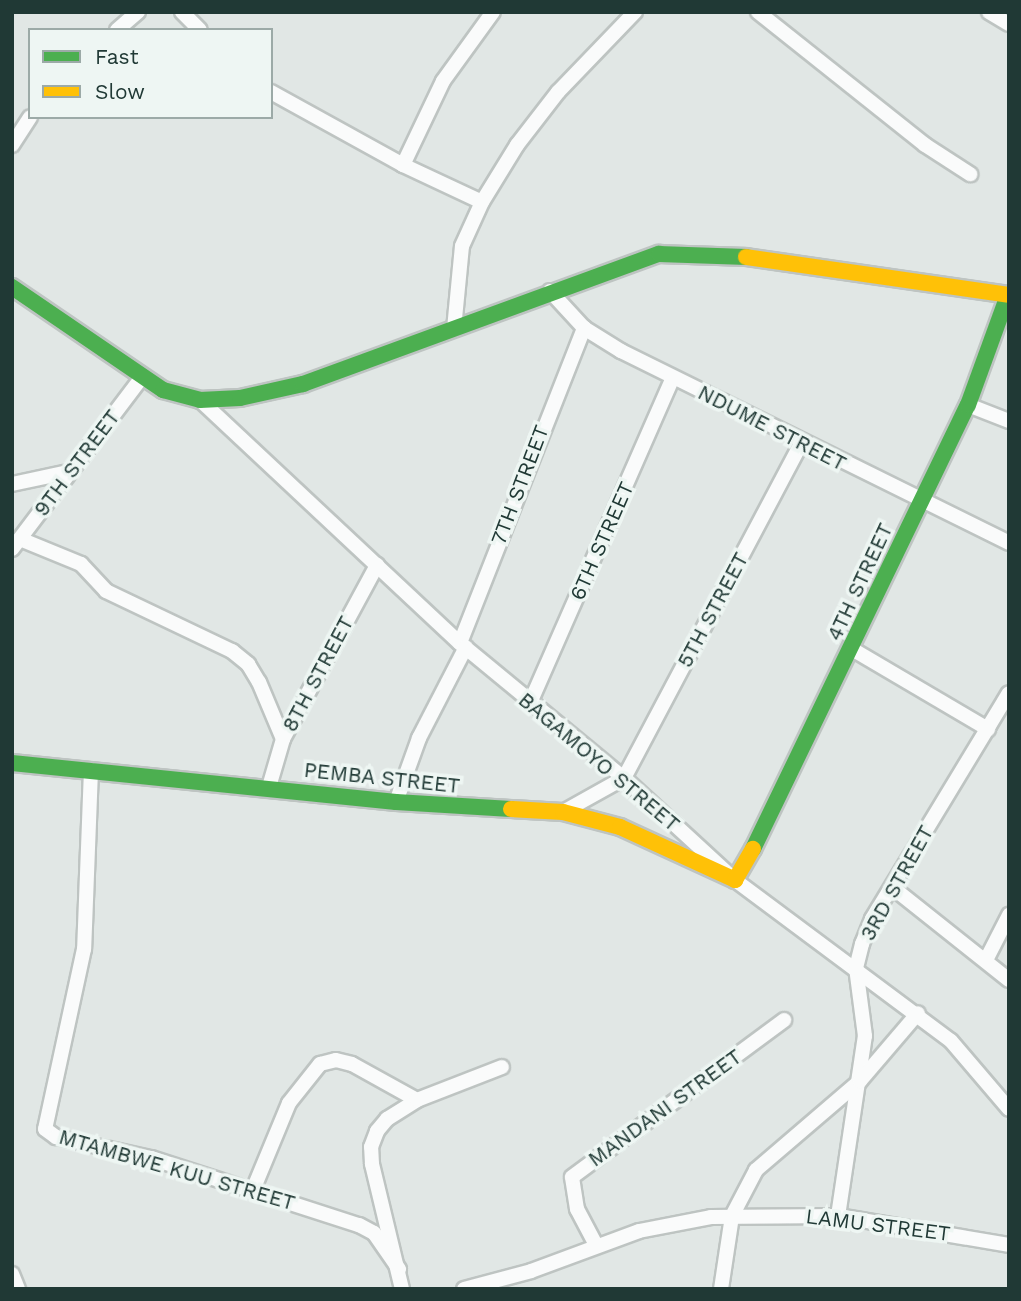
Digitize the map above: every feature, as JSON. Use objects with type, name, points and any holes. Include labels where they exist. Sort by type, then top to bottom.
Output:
[{"type":"main road","points":[[12,287],[163,390],[200,400],[240,398],[303,384],[635,260],[684,252],[1008,295]]},
{"type":"main road","name":"4TH STREET","points":[[734,880],[768,824],[968,405],[1008,295]]},
{"type":"main road","name":"PEMBA STREET","points":[[12,763],[270,787],[397,802],[563,812],[620,827],[734,880]]},
{"type":"street","points":[[119,28],[138,12]]},
{"type":"street","points":[[182,12],[198,28]]},
{"type":"street","points":[[403,165],[443,81],[493,12]]},
{"type":"street","points":[[454,329],[454,287],[462,246],[482,202],[517,145],[558,92],[635,12]]},
{"type":"street","points":[[758,12],[926,145],[970,174]]},
{"type":"street","points":[[989,12],[1009,24]]},
{"type":"street","points":[[273,93],[403,165],[482,202]]},
{"type":"street","points":[[12,145],[29,119]]},
{"type":"street","name":"NDUME STREET","points":[[550,291],[584,328],[673,378],[921,503],[1009,543]]},
{"type":"street","name":"7TH STREET","points":[[397,802],[419,738],[463,645],[584,328]]},
{"type":"street","name":"9TH STREET","points":[[16,544],[142,377]]},
{"type":"street","name":"6TH STREET","points":[[530,703],[673,378]]},
{"type":"street","name":"BAGAMOYO STREET","points":[[200,400],[463,645],[624,778],[734,880],[918,1013],[951,1041],[1009,1109]]},
{"type":"street","points":[[968,405],[1009,421]]},
{"type":"street","name":"5TH STREET","points":[[624,778],[802,442]]},
{"type":"street","points":[[12,484],[68,472]]},
{"type":"street","points":[[16,544],[81,564],[106,591],[232,651],[253,673],[273,706],[283,738]]},
{"type":"street","name":"8TH STREET","points":[[270,787],[283,738],[377,565]]},
{"type":"street","points":[[852,649],[988,729]]},
{"type":"street","name":"3RD STREET","points":[[838,1216],[865,1036],[856,968],[872,919],[1009,693]]},
{"type":"street","name":"MTAMBWE KUU STREET","points":[[91,770],[84,949],[45,1129],[56,1137],[151,1158],[359,1225],[374,1233],[399,1269]]},
{"type":"street","points":[[563,812],[624,778]]},
{"type":"street","points":[[892,887],[1009,980]]},
{"type":"street","points":[[986,960],[1009,915]]},
{"type":"street","points":[[720,1289],[732,1216],[749,1180],[764,1161],[860,1081],[918,1013]]},
{"type":"street","name":"MANDANI STREET","points":[[596,1245],[577,1209],[572,1177],[784,1020]]},
{"type":"street","points":[[253,1190],[289,1103],[320,1064],[336,1060],[352,1064],[417,1100]]},
{"type":"street","name":"MTAMBWE KUU STREET","points":[[402,1289],[371,1147],[387,1119],[417,1100],[502,1067]]},
{"type":"street","name":"LAMU STREET","points":[[464,1289],[531,1270],[596,1245],[673,1222],[732,1216],[838,1216],[1009,1245]]},
{"type":"street","points":[[12,1274],[18,1289]]},
{"type":"traffic: fast","points":[[12,287],[163,390],[200,400],[240,398],[303,384],[659,254],[746,257]]},
{"type":"traffic: fast","points":[[753,849],[968,405],[1008,295]]},
{"type":"traffic: fast","points":[[12,763],[396,802],[511,809]]},
{"type":"traffic: slow","points":[[746,257],[1009,295]]},
{"type":"traffic: slow","points":[[511,809],[563,812],[620,827],[735,880],[753,849]]}]
